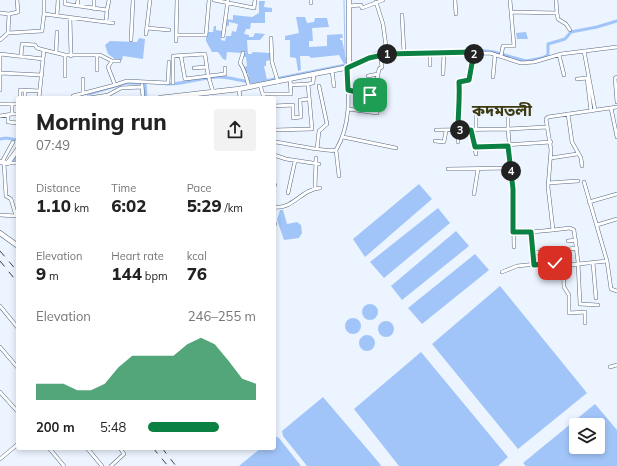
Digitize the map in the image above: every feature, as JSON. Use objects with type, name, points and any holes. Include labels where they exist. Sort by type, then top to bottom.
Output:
[{"type":"main road","points":[[197,96],[332,71],[348,66],[349,0]]},
{"type":"main road","points":[[4,162],[16,151]]},
{"type":"main road","points":[[0,233],[16,245]]},
{"type":"street","points":[[0,14],[18,12],[17,0]]},
{"type":"street","points":[[0,40],[8,33],[42,31],[44,0]]},
{"type":"street","points":[[56,16],[58,0]]},
{"type":"street","points":[[65,0],[65,4],[108,10]]},
{"type":"street","points":[[77,6],[78,0]]},
{"type":"street","points":[[94,0],[94,9]]},
{"type":"street","points":[[106,22],[109,0]]},
{"type":"street","points":[[131,40],[133,0]]},
{"type":"street","points":[[146,34],[150,0]]},
{"type":"street","points":[[176,41],[177,0]]},
{"type":"street","points":[[176,35],[206,35],[209,0]]},
{"type":"street","points":[[214,0],[254,8],[255,0]]},
{"type":"street","points":[[349,6],[361,4],[362,8],[382,0]]},
{"type":"street","points":[[455,0],[456,14]]},
{"type":"street","points":[[501,56],[503,46],[514,46],[510,0]]},
{"type":"street","points":[[556,0],[558,19],[566,24],[570,30]]},
{"type":"street","points":[[223,36],[228,2]]},
{"type":"street","points":[[376,2],[383,24],[385,49],[387,54]]},
{"type":"street","points":[[511,12],[557,13]]},
{"type":"street","points":[[8,33],[9,14]]},
{"type":"street","points":[[44,14],[113,23]]},
{"type":"street","points":[[402,15],[404,53]]},
{"type":"street","points":[[70,18],[71,56]]},
{"type":"street","points":[[147,28],[169,30]]},
{"type":"street","points":[[56,53],[57,32]]},
{"type":"street","points":[[272,38],[272,62],[277,81]]},
{"type":"street","points":[[22,57],[22,44],[36,45],[37,48],[65,55],[97,55],[119,61]]},
{"type":"street","points":[[339,176],[336,150],[343,137],[348,109],[348,66],[369,58],[387,54],[474,52],[501,56],[521,63],[534,62],[559,55],[617,47]]},
{"type":"street","points":[[39,96],[44,50]]},
{"type":"street","points":[[584,51],[593,110]]},
{"type":"street","points":[[458,142],[458,107],[460,103],[459,82],[469,80],[474,52]]},
{"type":"street","points":[[242,53],[240,62],[244,69],[249,86]]},
{"type":"street","points":[[443,74],[444,53]]},
{"type":"street","points":[[0,90],[0,54],[43,59]]},
{"type":"street","points":[[173,83],[173,56],[205,54],[208,76],[214,92]]},
{"type":"street","points":[[430,54],[430,65]]},
{"type":"street","points":[[65,55],[65,76]]},
{"type":"street","points":[[97,55],[97,70]]},
{"type":"street","points":[[375,90],[379,69],[382,67],[380,55]]},
{"type":"street","points":[[493,77],[496,55]]},
{"type":"street","points":[[559,55],[564,75]]},
{"type":"street","points":[[181,56],[185,79],[225,74],[225,68]]},
{"type":"street","points":[[112,60],[108,66],[115,85]]},
{"type":"street","points":[[73,96],[127,81],[168,83],[168,62]]},
{"type":"street","points":[[194,68],[206,67]]},
{"type":"street","points":[[332,71],[334,86]]},
{"type":"street","points":[[1,73],[42,75]]},
{"type":"street","points":[[291,85],[313,83],[314,74]]},
{"type":"street","points":[[368,76],[378,74]]},
{"type":"street","points":[[617,77],[615,78],[614,82],[617,102]]},
{"type":"street","points":[[577,79],[586,78],[593,110]]},
{"type":"street","points":[[83,79],[85,96]]},
{"type":"street","points":[[260,85],[263,96],[291,94],[290,79]]},
{"type":"street","points":[[142,82],[143,96]]},
{"type":"street","points":[[276,130],[312,129],[308,84]]},
{"type":"street","points":[[109,96],[121,88],[142,86]]},
{"type":"street","points":[[317,149],[319,131],[327,124],[319,86]]},
{"type":"street","points":[[239,89],[240,96]]},
{"type":"street","points":[[20,96],[20,90],[40,91]]},
{"type":"street","points":[[24,96],[25,90]]},
{"type":"street","points":[[348,90],[380,99],[385,98]]},
{"type":"street","points":[[276,106],[293,105],[293,118],[301,117],[300,100],[309,99]]},
{"type":"street","points":[[348,109],[376,114],[380,99]]},
{"type":"street","points":[[0,104],[16,104]]},
{"type":"street","points":[[12,104],[8,122],[16,123]]},
{"type":"street","points":[[508,106],[508,146],[511,168],[514,247]]},
{"type":"street","points":[[553,230],[548,195],[551,158],[547,118],[617,107]]},
{"type":"street","points":[[611,108],[617,137]]},
{"type":"street","points":[[476,110],[476,129]]},
{"type":"street","points":[[0,116],[10,114],[16,116]]},
{"type":"street","points":[[568,114],[572,142],[577,154],[581,158],[582,166]]},
{"type":"street","points":[[436,130],[508,129],[548,126]]},
{"type":"street","points":[[471,130],[476,154]]},
{"type":"street","points":[[435,141],[444,142],[446,131]]},
{"type":"street","points":[[343,137],[396,148]]},
{"type":"street","points":[[0,215],[16,216],[11,199],[6,196],[4,162],[13,142]]},
{"type":"street","points":[[276,142],[317,149],[336,150]]},
{"type":"street","points":[[475,147],[550,142]]},
{"type":"street","points":[[551,158],[577,154]]},
{"type":"street","points":[[276,156],[295,161],[317,164]]},
{"type":"street","points":[[315,189],[316,158]]},
{"type":"street","points":[[288,193],[295,161]]},
{"type":"street","points":[[4,162],[16,163]]},
{"type":"street","points":[[448,169],[511,168]]},
{"type":"street","points":[[474,194],[478,169]]},
{"type":"street","points":[[548,183],[578,181]]},
{"type":"street","points":[[584,182],[607,261],[611,289],[617,292]]},
{"type":"street","points":[[276,207],[284,208],[315,189],[320,188]]},
{"type":"street","points":[[589,202],[617,194]]},
{"type":"street","points":[[597,225],[617,219]]},
{"type":"street","points":[[513,232],[531,232],[572,228],[576,240],[580,304],[585,312],[585,324]]},
{"type":"street","points":[[531,232],[534,265]]},
{"type":"street","points":[[568,240],[576,240]]},
{"type":"street","points":[[533,253],[577,248]]},
{"type":"street","points":[[502,272],[517,266],[546,263],[563,265],[607,261]]},
{"type":"street","points":[[593,263],[596,298]]},
{"type":"street","points":[[563,265],[564,287],[569,295],[569,313],[585,312]]},
{"type":"street","points":[[580,304],[598,305]]},
{"type":"street","points":[[0,306],[16,326]]},
{"type":"street","points":[[0,348],[16,366]]},
{"type":"street","points":[[610,367],[617,365]]},
{"type":"street","points":[[0,392],[16,410]]},
{"type":"street","points":[[0,459],[16,446]]},
{"type":"street","points":[[51,450],[64,466]]},
{"type":"street","points":[[88,450],[102,466]]},
{"type":"street","points":[[111,466],[124,454],[121,450]]},
{"type":"water","points":[[259,1],[265,1],[264,7],[272,8],[272,12],[265,12],[265,23],[251,23],[250,29],[246,29],[244,34],[249,35],[249,37],[253,37],[255,33],[265,34],[260,40],[247,40],[248,54],[253,52],[270,53],[271,60],[266,61],[266,66],[264,66],[267,80],[253,83],[249,82],[248,73],[246,73],[244,67],[247,66],[246,57],[243,57],[242,53],[227,52],[226,60],[223,59],[218,52],[212,52],[206,41],[206,37],[208,36],[208,32],[213,32],[214,26],[216,26],[216,30],[222,31],[221,40],[225,41],[226,36],[231,36],[232,31],[236,32],[238,24],[229,22],[229,26],[225,25],[226,19],[233,20],[233,15],[252,17],[259,13]]},
{"type":"water","points":[[296,17],[305,17],[307,23],[314,22],[315,18],[327,18],[329,27],[312,28],[313,41],[309,41],[309,47],[327,46],[327,35],[342,34],[343,38],[340,38],[340,40],[342,40],[347,63],[344,64],[339,55],[311,58],[309,56],[300,56],[301,70],[298,71],[296,58],[290,57],[290,40],[285,40],[285,36],[299,33]]},
{"type":"water","points":[[526,32],[528,39],[517,39],[516,33]]},
{"type":"water","points":[[139,38],[145,39],[143,59],[123,56],[122,60],[116,60],[108,54],[105,45],[110,41],[137,42]]},
{"type":"water","points":[[419,184],[432,199],[365,257],[353,239]]},
{"type":"water","points":[[438,208],[450,223],[384,278],[370,262]]},
{"type":"water","points":[[280,210],[283,210],[287,224],[297,222],[301,225],[302,233],[299,238],[284,240],[277,220]]},
{"type":"water","points":[[456,231],[469,246],[402,300],[391,286]]},
{"type":"water","points":[[475,254],[489,270],[422,324],[408,308]]},
{"type":"water","points":[[500,286],[587,393],[518,449],[432,344]]},
{"type":"water","points":[[370,304],[377,309],[378,312],[373,319],[370,320],[363,315],[362,312],[367,305]]},
{"type":"water","points":[[353,318],[360,323],[361,326],[356,333],[353,334],[346,329],[345,326],[350,319]]},
{"type":"water","points":[[386,321],[393,326],[394,329],[389,336],[386,337],[379,332],[378,329],[383,322]]},
{"type":"water","points":[[367,335],[374,340],[375,343],[370,350],[367,351],[360,346],[359,343],[364,336]]},
{"type":"water","points":[[421,352],[508,457],[498,466],[399,466],[354,409]]},
{"type":"water","points":[[323,397],[381,466],[307,466],[283,436],[282,431]]},
{"type":"water","points":[[595,404],[617,430],[617,466],[526,466],[523,463],[569,425],[569,454],[605,454],[605,418],[578,418]]},
{"type":"water","points":[[276,436],[279,438],[301,466],[239,466],[259,450],[276,450]]},
{"type":"waterway","points":[[344,0],[345,54]]},
{"type":"waterway","points":[[166,84],[219,77],[250,82],[260,82],[346,65],[376,53],[479,50],[494,52],[526,61],[542,58],[548,55],[548,44],[565,39],[571,32],[617,21]]},
{"type":"waterway","points":[[88,94],[126,83],[140,83]]},
{"type":"waterway","points":[[145,83],[146,96]]},
{"type":"waterway","points":[[0,139],[6,138],[16,140]]},
{"type":"waterway","points":[[16,157],[14,160],[16,160]]},
{"type":"railway","points":[[0,251],[16,270]]},
{"type":"railway","points":[[0,261],[16,281]]},
{"type":"railway","points":[[155,450],[168,466]]},
{"type":"railway","points":[[164,450],[176,466]]},
{"type":"district","name":"কদমতলী","points":[[502,110]]},
{"type":"route","points":[[370,95],[348,90],[347,68],[369,58],[387,54],[474,52],[469,80],[460,80],[459,82],[460,103],[458,107],[458,130],[471,130],[475,147],[508,146],[513,189],[513,232],[531,232],[534,265],[555,263]]}]
